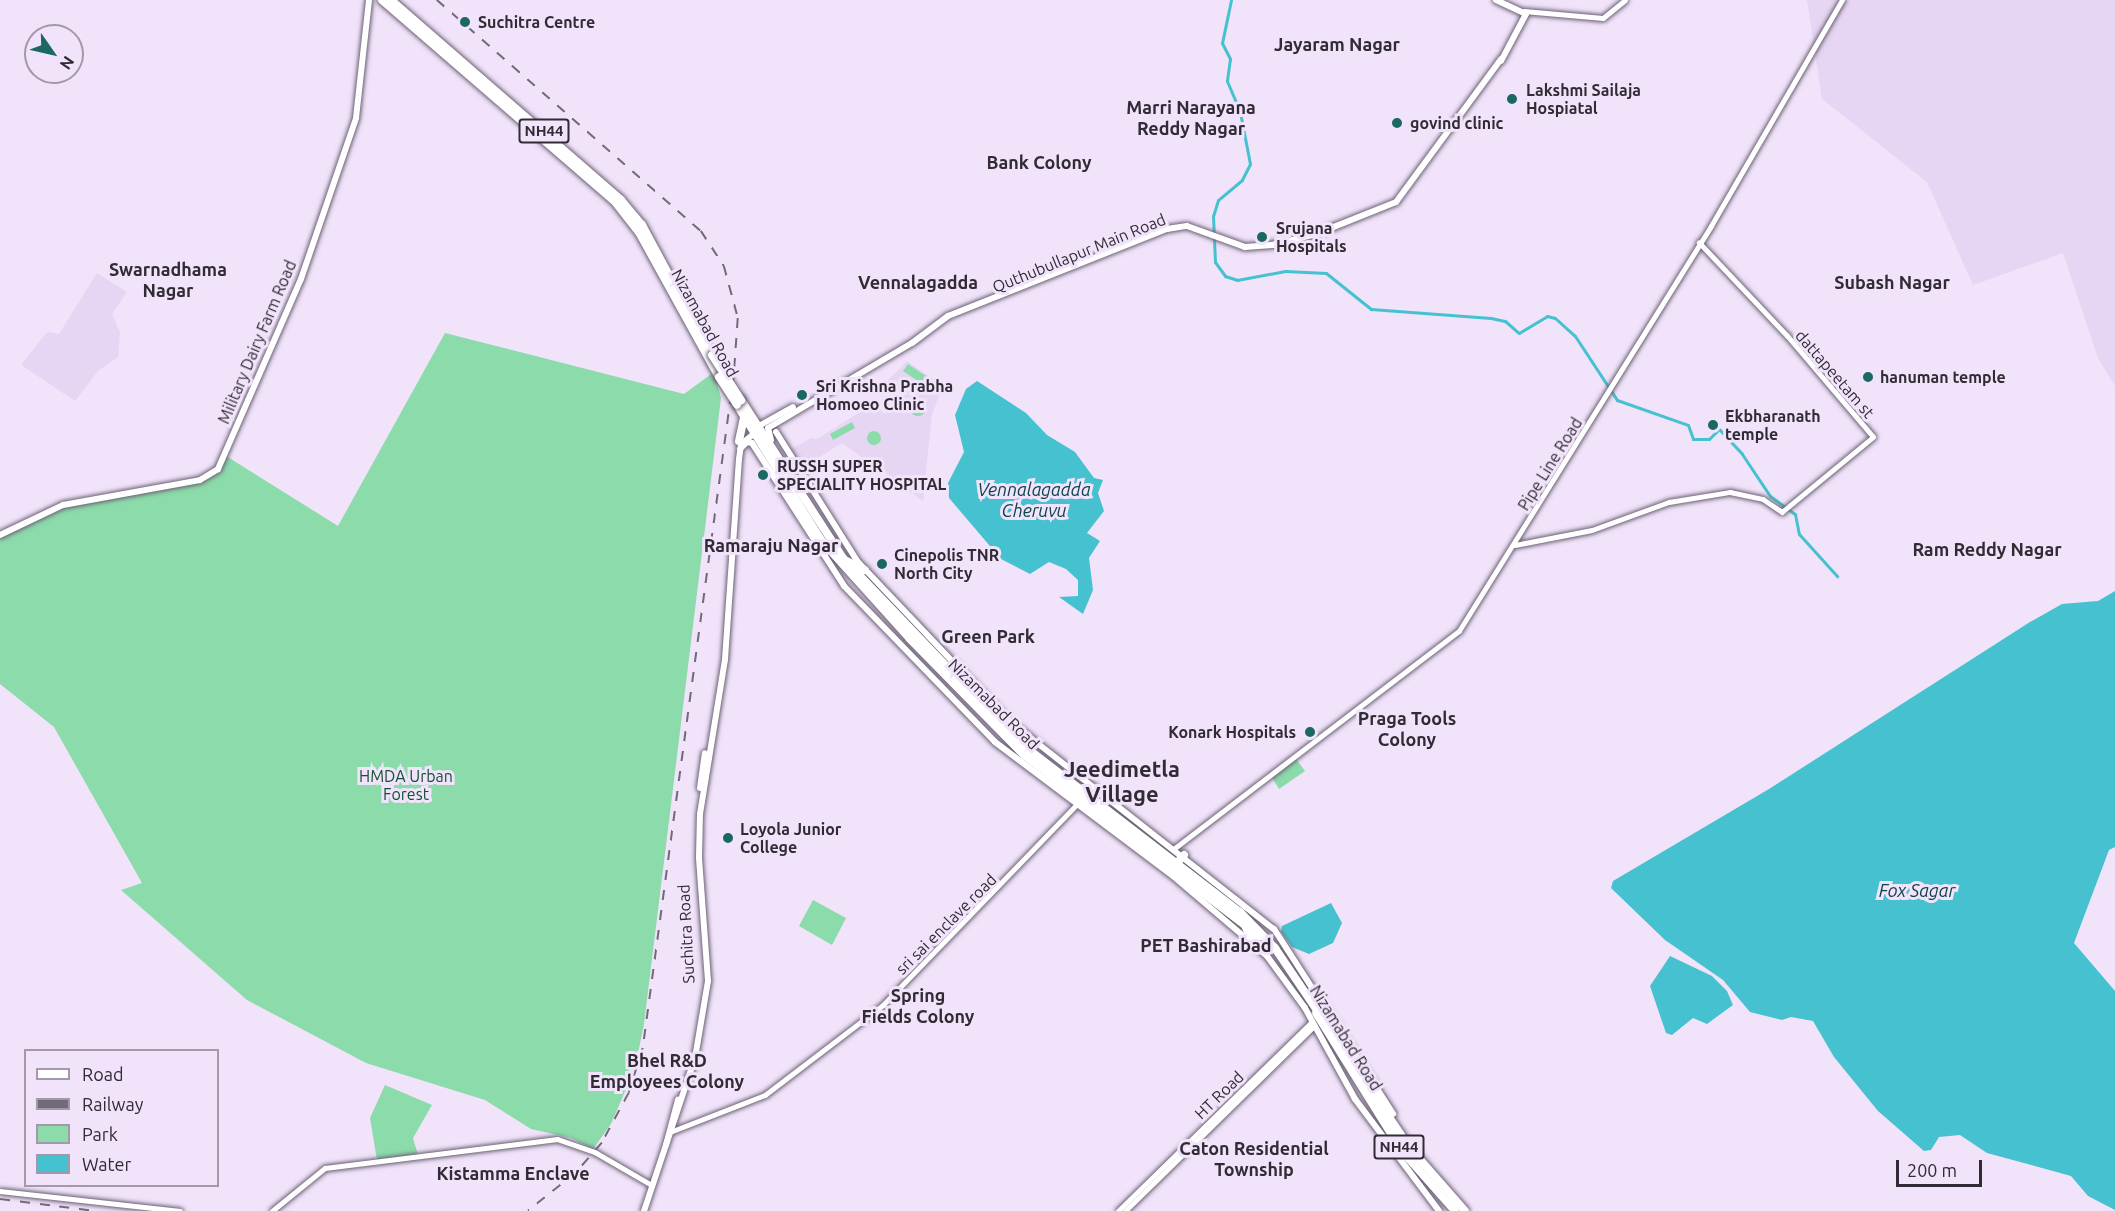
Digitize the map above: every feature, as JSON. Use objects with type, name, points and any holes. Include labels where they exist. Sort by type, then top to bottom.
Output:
[{"type":"highway","name":"Nizamabad Road","points":[[382,0],[621,200],[651,247],[739,403],[838,562],[948,673],[1028,749],[1176,864],[1275,948],[1342,1038],[1353,1061],[1417,1164],[1455,1211]]},
{"type":"highway","name":"Nizamabad Road","points":[[391,0],[494,92]]},
{"type":"highway","name":"Nizamabad Road","points":[[651,247],[719,377],[739,403],[744,418],[756,430],[783,467],[786,478],[843,558],[1024,755],[1211,894],[1277,956],[1353,1061],[1417,1164],[1465,1211]]},
{"type":"highway","points":[[740,445],[744,418]]},
{"type":"highway","points":[[843,558],[865,570]]},
{"type":"highway","points":[[892,612],[894,601]]},
{"type":"highway","points":[[1028,749],[1035,741]]},
{"type":"highway","points":[[1052,788],[1058,780]]},
{"type":"highway","points":[[1176,864],[1184,855]]},
{"type":"highway","points":[[1243,922],[1257,947]]},
{"type":"highway","points":[[1374,1096],[1385,1101]]},
{"type":"main road","name":"Military Dairy Farm Road","points":[[0,536],[63,505],[200,480],[218,469],[301,279],[356,118],[369,0]]},
{"type":"main road","points":[[1496,0],[1524,11]]},
{"type":"main road","name":"Quthubullapur Main Road","points":[[783,467],[766,430],[916,340],[943,319],[1167,229],[1183,226],[1245,247],[1276,244],[1316,234],[1388,206],[1407,190],[1501,59],[1526,16],[1524,11]]},
{"type":"main road","name":"Quthubullapur Main Road","points":[[756,430],[916,340]]},
{"type":"main road","points":[[740,445],[756,430]]},
{"type":"main road","name":"Nizamabad Road","points":[[776,432],[865,570],[1008,720],[1184,855],[1278,933],[1342,1038]]},
{"type":"main road","name":"Nizamabad Road","points":[[740,445],[747,442],[752,443],[844,586],[995,742],[1052,788],[1173,876],[1257,947],[1313,1024],[1355,1099],[1419,1190],[1439,1211]]},
{"type":"main road","name":"Suchitra Road","points":[[644,1211],[666,1146],[691,1059],[704,986],[706,953],[695,848],[708,746],[723,658],[740,445]]},
{"type":"main road","name":"Nizamabad Road","points":[[1353,1061],[1393,1114]]},
{"type":"street","points":[[1524,11],[1603,18],[1625,0]]},
{"type":"street","name":"Pipe Line Road","points":[[1175,848],[1459,631],[1609,395],[1842,0]]},
{"type":"street","name":"dattapeetam st","points":[[1515,545],[1592,530],[1669,502],[1730,492],[1763,499],[1784,510],[1873,437],[1769,317],[1704,251],[1706,248],[1699,243]]},
{"type":"street","name":"sri sai enclave road","points":[[670,1132],[765,1095],[883,1005],[1076,805]]},
{"type":"street","name":"HT Road","points":[[1118,1211],[1313,1024]]},
{"type":"street","name":"HT Road","points":[[1125,1211],[1263,1071]]},
{"type":"street","points":[[272,1211],[325,1168],[557,1139],[595,1152],[652,1185]]},
{"type":"street","points":[[0,1191],[180,1211]]},
{"type":"shaded area","points":[[1807,0],[2115,0],[2115,386],[2098,358],[2063,253],[1973,285],[1927,182],[1822,99]]},
{"type":"shaded area","points":[[97,273],[127,292],[112,314],[120,332],[118,357],[98,371],[75,401],[21,365],[47,332],[59,334]]},
{"type":"shaded area","points":[[907,361],[943,386],[932,414],[923,501],[842,443],[801,468],[790,450],[811,438],[817,439],[873,404],[885,414],[901,404],[885,388],[885,383]]},
{"type":"green space","name":"HMDA Urban Forest","points":[[445,333],[684,394],[714,372],[721,398],[644,1024],[635,1068],[611,1124],[593,1149],[571,1138],[531,1129],[485,1100],[366,1063],[247,1000],[121,890],[142,883],[54,727],[0,684],[0,536],[67,503],[207,478],[216,471],[223,454],[338,526]]},
{"type":"green space","points":[[908,364],[926,376],[921,383],[903,371]]},
{"type":"green space","points":[[915,400],[921,400],[926,408],[924,414],[915,416],[910,411],[910,405]]},
{"type":"green space","points":[[852,422],[855,428],[833,440],[830,434]]},
{"type":"green space","points":[[874,431],[879,433],[881,438],[879,443],[874,445],[869,443],[867,438],[869,433]]},
{"type":"green space","points":[[1296,759],[1305,771],[1279,789],[1271,776]]},
{"type":"green space","points":[[813,900],[846,918],[832,945],[799,926]]},
{"type":"green space","points":[[385,1085],[432,1105],[413,1138],[418,1155],[377,1160],[370,1118]]},
{"type":"water","name":"Vennalagadda Cheruvu","points":[[977,381],[1026,413],[1047,435],[1075,452],[1094,478],[1103,480],[1098,493],[1104,511],[1087,533],[1100,541],[1089,558],[1093,590],[1083,614],[1059,597],[1078,596],[1078,580],[1066,569],[1049,562],[1030,574],[1001,559],[949,498],[948,483],[964,452],[955,415],[966,389]]},
{"type":"water","name":"Fox Sagar","points":[[2115,591],[2115,847],[2109,850],[2074,943],[2115,991],[2115,1210],[2088,1196],[2071,1176],[1987,1153],[1960,1135],[1939,1137],[1931,1150],[1924,1151],[1878,1111],[1834,1057],[1813,1021],[1791,1017],[1782,1020],[1750,1012],[1723,980],[1665,940],[1611,888],[1613,881],[1769,789],[2030,622],[2062,604],[2098,601]]},
{"type":"water","points":[[1331,903],[1342,923],[1333,943],[1309,954],[1292,947],[1281,932],[1282,926]]},
{"type":"water","points":[[1670,956],[1712,976],[1727,991],[1733,1005],[1707,1024],[1693,1018],[1672,1035],[1666,1033],[1650,986]]},
{"type":"waterway","points":[[1231,0],[1222,43],[1230,59],[1227,81],[1240,112],[1250,164],[1242,180],[1218,200],[1213,216],[1215,262],[1225,276],[1237,280],[1285,271],[1326,273],[1371,309],[1491,318],[1505,321],[1519,333],[1547,316],[1555,318],[1575,336],[1617,400],[1688,425],[1693,439],[1709,439],[1719,429],[1742,454],[1770,496],[1795,514],[1799,534],[1837,576]]},
{"type":"railway","points":[[437,0],[701,231],[724,266],[738,318],[734,375],[643,1048],[629,1093],[602,1143],[576,1173],[528,1211]]},
{"type":"railway","points":[[0,1199],[95,1211]]},
{"type":"place","name":"Suchitra Centre","points":[[465,22]]},
{"type":"place","name":"Lakshmi Sailaja Hospiatal","points":[[1512,99]]},
{"type":"place","name":"govind clinic","points":[[1397,123]]},
{"type":"place","name":"Srujana Hospitals","points":[[1262,237]]},
{"type":"place","name":"hanuman temple","points":[[1868,377]]},
{"type":"place","name":"Sri Krishna Prabha Homoeo Clinic","points":[[802,395]]},
{"type":"place","name":"Ekbharanath temple","points":[[1713,425]]},
{"type":"place","name":"RUSSH SUPER SPECIALITY HOSPITAL","points":[[763,475]]},
{"type":"place","name":"Cinepolis TNR North City","points":[[882,564]]},
{"type":"place","name":"Konark Hospitals","points":[[1310,732]]},
{"type":"place","name":"Loyola Junior College","points":[[728,838]]},
{"type":"district","name":"Jayaram Nagar","points":[[1337,44]]},
{"type":"district","name":"Marri Narayana Reddy Nagar","points":[[1191,118]]},
{"type":"district","name":"Bank Colony","points":[[1039,162]]},
{"type":"district","name":"Swarnadhama Nagar","points":[[168,280]]},
{"type":"district","name":"Vennalagadda","points":[[918,282]]},
{"type":"district","name":"Subash Nagar","points":[[1892,282]]},
{"type":"district","name":"Ramaraju Nagar","points":[[771,545]]},
{"type":"district","name":"Ram Reddy Nagar","points":[[1987,549]]},
{"type":"district","name":"Green Park","points":[[988,636]]},
{"type":"district","name":"Praga Tools Colony","points":[[1407,729]]},
{"type":"district","name":"Jeedimetla Village","points":[[1122,780]]},
{"type":"district","name":"PET Bashirabad","points":[[1206,945]]},
{"type":"district","name":"Spring Fields Colony","points":[[918,1006]]},
{"type":"district","name":"Bhel R&D Employees Colony","points":[[667,1071]]},
{"type":"district","name":"Caton Residential Township","points":[[1254,1159]]},
{"type":"district","name":"Kistamma Enclave","points":[[513,1173]]}]
